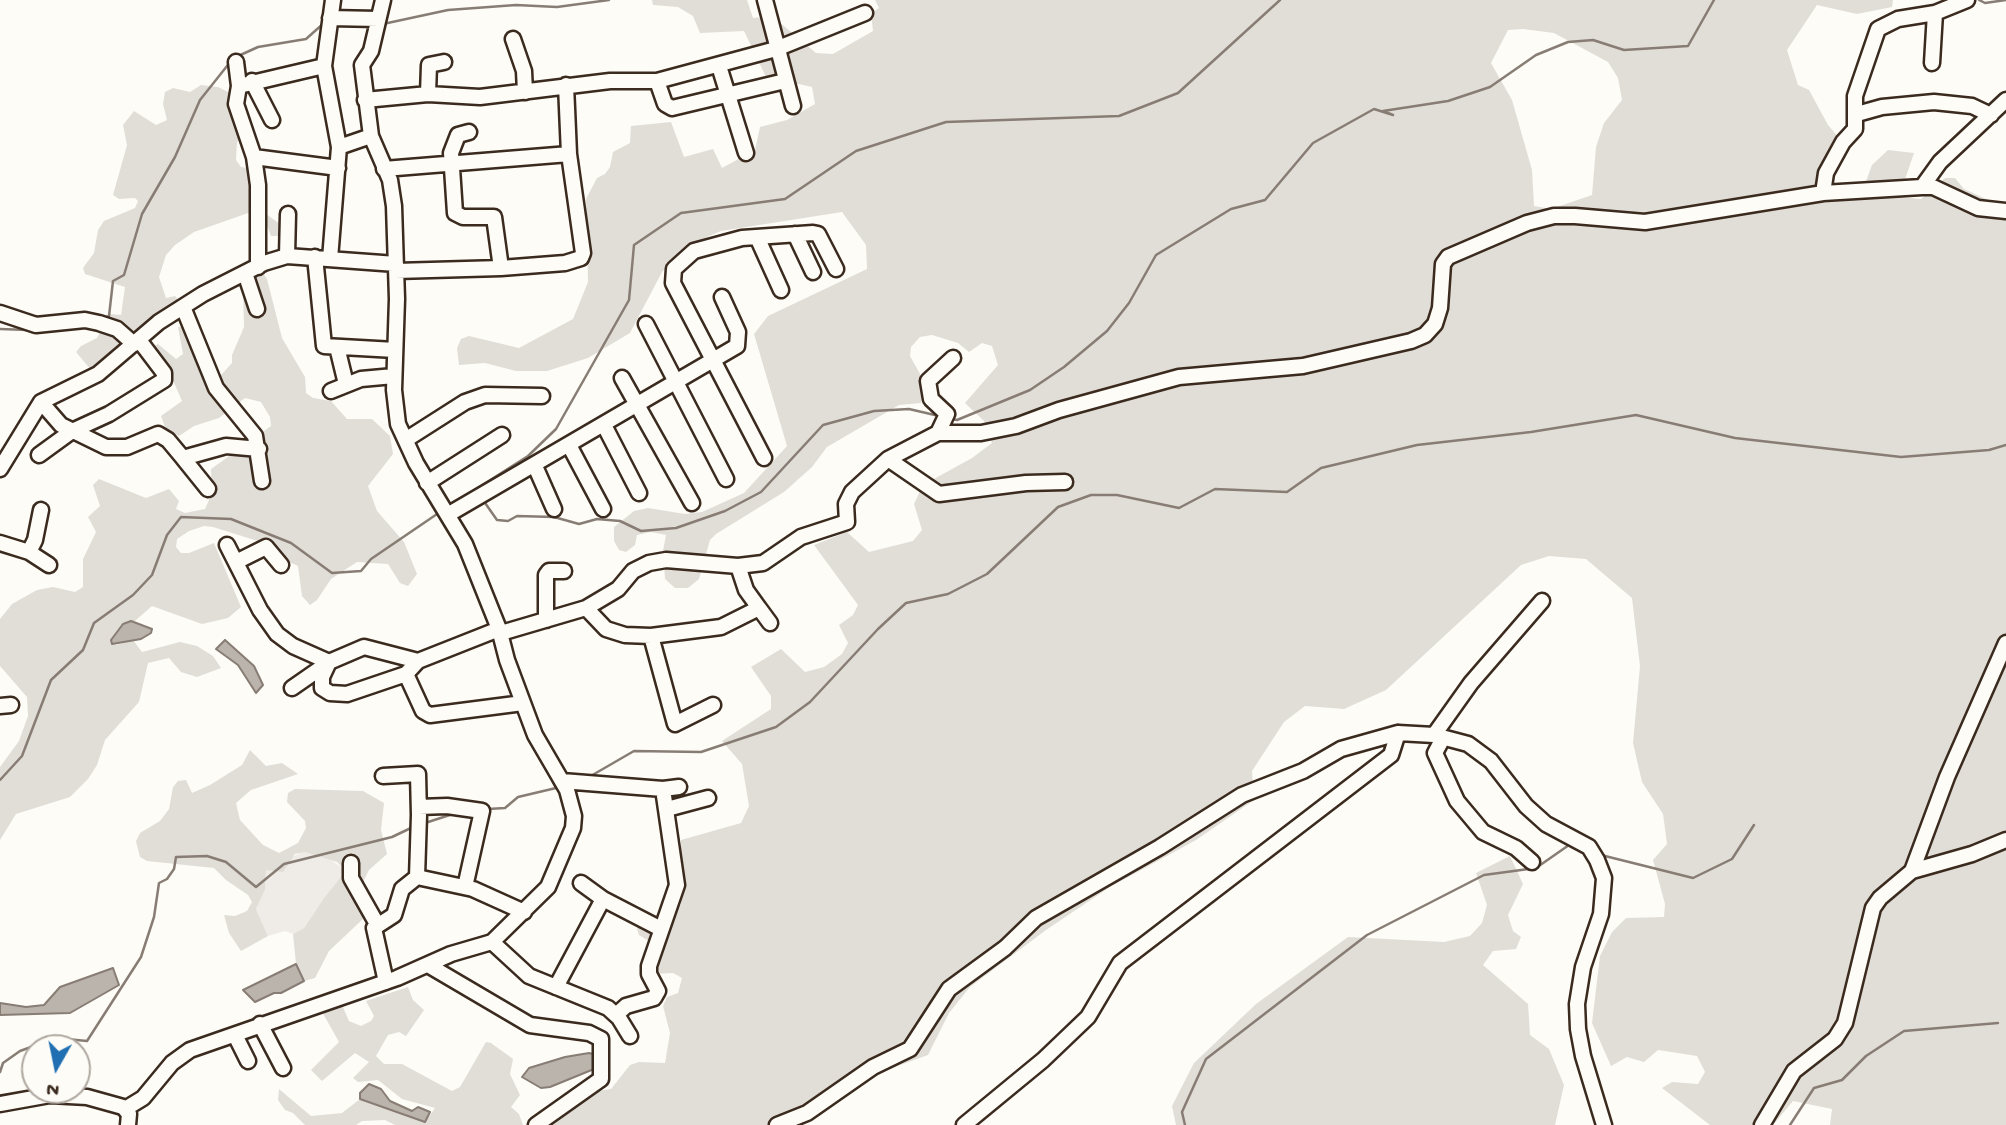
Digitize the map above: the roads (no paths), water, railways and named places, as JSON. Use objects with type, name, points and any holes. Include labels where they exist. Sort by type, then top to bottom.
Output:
[{"type":"street","points":[[333,0],[324,66],[339,146],[338,168],[323,258],[324,344],[395,350]]},
{"type":"street","points":[[0,1104],[50,1095],[87,1097],[127,1120],[180,1056],[260,1024],[386,982],[451,954],[492,942],[548,887],[562,860],[574,816],[564,785],[519,704],[497,631],[465,544],[427,483],[398,424],[394,376],[394,206],[371,136],[362,65],[370,51],[383,0]]},
{"type":"street","points":[[765,0],[793,106]]},
{"type":"street","points":[[1823,193],[1826,173],[1843,142],[1855,129],[1855,96],[1859,75],[1878,29],[1898,19],[1935,13],[1967,0]]},
{"type":"street","points":[[365,100],[428,94],[480,97],[566,85],[657,81],[776,49],[865,13]]},
{"type":"street","points":[[1932,63],[1935,13]]},
{"type":"street","points":[[329,22],[377,23]]},
{"type":"street","points":[[513,39],[524,71],[525,92]]},
{"type":"street","points":[[236,62],[246,83],[272,120]]},
{"type":"street","points":[[428,94],[429,65],[444,62]]},
{"type":"street","points":[[246,83],[324,66]]},
{"type":"street","points":[[719,66],[746,153]]},
{"type":"street","points":[[657,81],[665,104],[672,108],[785,81]]},
{"type":"street","points":[[246,83],[236,104],[254,156],[258,185],[251,270],[257,309]]},
{"type":"street","points":[[0,468],[41,402],[98,374],[183,307],[251,270],[287,256],[396,267],[500,268],[565,263],[581,258],[583,253],[569,154],[566,85]]},
{"type":"street","points":[[1922,187],[1940,162],[2006,100]]},
{"type":"street","points":[[1857,114],[1882,107],[1934,102],[1972,106],[1991,115]]},
{"type":"street","points":[[469,132],[458,135],[450,163],[455,212],[463,218],[490,216],[497,221],[500,268]]},
{"type":"street","points":[[339,146],[371,136]]},
{"type":"street","points":[[384,169],[569,154]]},
{"type":"street","points":[[254,156],[338,168]]},
{"type":"street","points":[[329,662],[321,685],[330,693],[356,691],[406,674],[418,661],[497,631],[546,621],[586,608],[618,589],[632,571],[649,563],[666,560],[738,566],[763,563],[801,537],[847,522],[846,504],[852,492],[888,459],[943,423],[981,433],[1016,426],[1059,410],[1179,377],[1303,366],[1411,341],[1425,335],[1435,324],[1440,308],[1443,264],[1448,257],[1527,223],[1554,216],[1645,222],[1823,193],[1922,187],[1933,187],[1978,208],[2006,211]]},
{"type":"street","points":[[287,256],[288,214]]},
{"type":"street","points":[[795,234],[813,272]]},
{"type":"street","points":[[764,458],[673,283],[674,269],[694,251],[757,237],[818,234],[836,269]]},
{"type":"street","points":[[757,237],[781,290]]},
{"type":"street","points":[[446,510],[480,496],[534,467],[737,346],[740,339],[722,298]]},
{"type":"street","points":[[183,307],[216,388],[253,431],[262,481]]},
{"type":"street","points":[[0,313],[36,325],[92,321],[117,329],[137,342],[164,373],[164,380],[109,414],[72,431],[39,456]]},
{"type":"street","points":[[646,324],[726,479]]},
{"type":"street","points":[[337,347],[345,384]]},
{"type":"street","points":[[943,423],[931,399],[928,381],[953,358]]},
{"type":"street","points":[[331,391],[345,384],[394,376]]},
{"type":"street","points":[[622,378],[692,503]]},
{"type":"street","points":[[407,439],[465,402],[485,395],[542,396]]},
{"type":"street","points":[[41,402],[52,418],[101,446],[117,448],[158,434],[168,440],[208,489]]},
{"type":"street","points":[[604,425],[639,493]]},
{"type":"street","points":[[427,483],[502,435]]},
{"type":"street","points":[[569,444],[603,509]]},
{"type":"street","points":[[183,458],[226,446],[258,449]]},
{"type":"street","points":[[888,459],[939,494],[1026,483],[1065,482]]},
{"type":"street","points":[[534,467],[554,509]]},
{"type":"street","points":[[29,552],[35,540],[41,510]]},
{"type":"street","points":[[0,543],[29,552],[49,565]]},
{"type":"street","points":[[227,545],[260,610],[276,634],[293,646],[329,662]]},
{"type":"street","points":[[236,562],[266,547],[281,565]]},
{"type":"street","points":[[738,566],[746,590],[770,623]]},
{"type":"street","points":[[546,621],[546,575],[549,570],[564,571]]},
{"type":"street","points":[[1531,862],[1516,848],[1483,832],[1457,801],[1435,753],[1439,736],[1471,683],[1542,601]]},
{"type":"street","points":[[586,608],[606,629],[625,635],[651,636],[721,626],[759,608]]},
{"type":"street","points":[[651,636],[675,724],[713,705]]},
{"type":"street","points":[[1912,871],[1947,777],[2006,643]]},
{"type":"street","points":[[292,688],[329,662],[364,647],[418,661]]},
{"type":"street","points":[[406,674],[423,711],[430,715],[519,704]]},
{"type":"street","points":[[964,1125],[1043,1060],[1088,1017],[1119,963],[1391,755],[1398,733]]},
{"type":"street","points":[[777,1125],[807,1112],[873,1067],[910,1049],[949,989],[1005,948],[1035,918],[1160,847],[1215,809],[1242,795],[1303,771],[1341,749],[1398,733],[1439,736],[1468,744],[1491,761],[1526,806],[1546,824],[1589,847],[1597,860],[1604,878],[1601,914],[1583,967],[1577,1004],[1579,1043],[1604,1125]]},
{"type":"street","points":[[383,776],[417,774],[417,877]]},
{"type":"street","points":[[564,785],[585,780],[663,789],[679,787]]},
{"type":"street","points":[[616,1015],[626,1006],[656,997],[658,987],[648,971],[677,885],[663,789]]},
{"type":"street","points":[[667,809],[708,798]]},
{"type":"street","points":[[419,811],[447,806],[482,813],[465,887]]},
{"type":"street","points":[[1762,1125],[1794,1071],[1840,1033],[1849,1013],[1873,908],[1880,898],[1912,871],[1972,854],[2006,840]]},
{"type":"street","points":[[351,863],[351,878],[377,925]]},
{"type":"street","points":[[386,982],[374,932],[377,925],[397,911],[402,888],[417,877],[465,887],[524,912]]},
{"type":"street","points":[[581,883],[661,929]]},
{"type":"street","points":[[556,987],[603,898]]},
{"type":"street","points":[[492,942],[529,976],[608,1008],[630,1036]]},
{"type":"street","points":[[428,965],[530,1025],[589,1033],[601,1039],[601,1079],[537,1125]]},
{"type":"street","points":[[260,1024],[283,1068]]},
{"type":"street","points":[[235,1035],[248,1061]]},
{"type":"waterway","points":[[383,24],[448,10],[516,5],[557,7],[609,0]]},
{"type":"waterway","points":[[451,505],[528,456],[556,429],[629,300],[634,245],[681,213],[785,199],[856,151],[946,122],[1119,116],[1178,93],[1280,0]]},
{"type":"waterway","points":[[952,419],[957,420],[1030,390],[1064,367],[1107,331],[1129,303],[1156,255],[1231,209],[1265,200],[1313,143],[1374,109],[1393,115],[1383,111],[1448,101],[1490,87],[1536,55],[1568,42],[1593,40],[1624,50],[1688,46],[1714,0]]},
{"type":"waterway","points":[[1979,0],[1985,3],[2006,0]]},
{"type":"waterway","points":[[236,57],[258,47],[306,39],[324,23]]},
{"type":"waterway","points":[[104,318],[109,316],[113,281],[124,275],[142,214],[175,157],[200,100],[231,61]]},
{"type":"waterway","points":[[0,329],[28,330]]},
{"type":"waterway","points":[[483,500],[497,520],[508,521],[517,516],[554,517],[579,524],[597,519],[620,521],[641,531],[676,528],[725,511],[761,492],[823,425],[874,411],[909,409],[939,416]]},
{"type":"waterway","points":[[589,777],[634,751],[701,752],[776,727],[810,702],[906,603],[948,594],[987,574],[1058,507],[1091,495],[1117,495],[1179,508],[1215,489],[1287,492],[1321,468],[1417,445],[1531,432],[1636,415],[1735,438],[1901,457],[1989,450],[2006,445]]},
{"type":"waterway","points":[[0,780],[22,756],[51,680],[83,650],[94,623],[133,595],[152,575],[167,535],[181,517],[231,519],[291,543],[332,573],[361,571],[371,559],[440,512]]},
{"type":"waterway","points":[[542,760],[556,788],[561,787]]},
{"type":"waterway","points":[[488,809],[505,808],[518,797],[556,788]]},
{"type":"waterway","points":[[425,823],[456,813]]},
{"type":"waterway","points":[[1601,855],[1693,878],[1732,859],[1754,825]]},
{"type":"waterway","points":[[0,1072],[3,1063],[20,1051],[56,1038],[87,1041],[141,957],[154,917],[159,883],[167,879],[174,869],[176,857],[207,856],[226,862],[256,887],[284,864],[392,837],[413,827]]},
{"type":"waterway","points":[[1185,1125],[1182,1112],[1206,1059],[1367,935],[1484,875],[1536,868],[1569,845],[1575,847]]},
{"type":"waterway","points":[[1790,1125],[1814,1088],[1842,1080],[1866,1056],[1904,1031],[1998,1023]]}]
